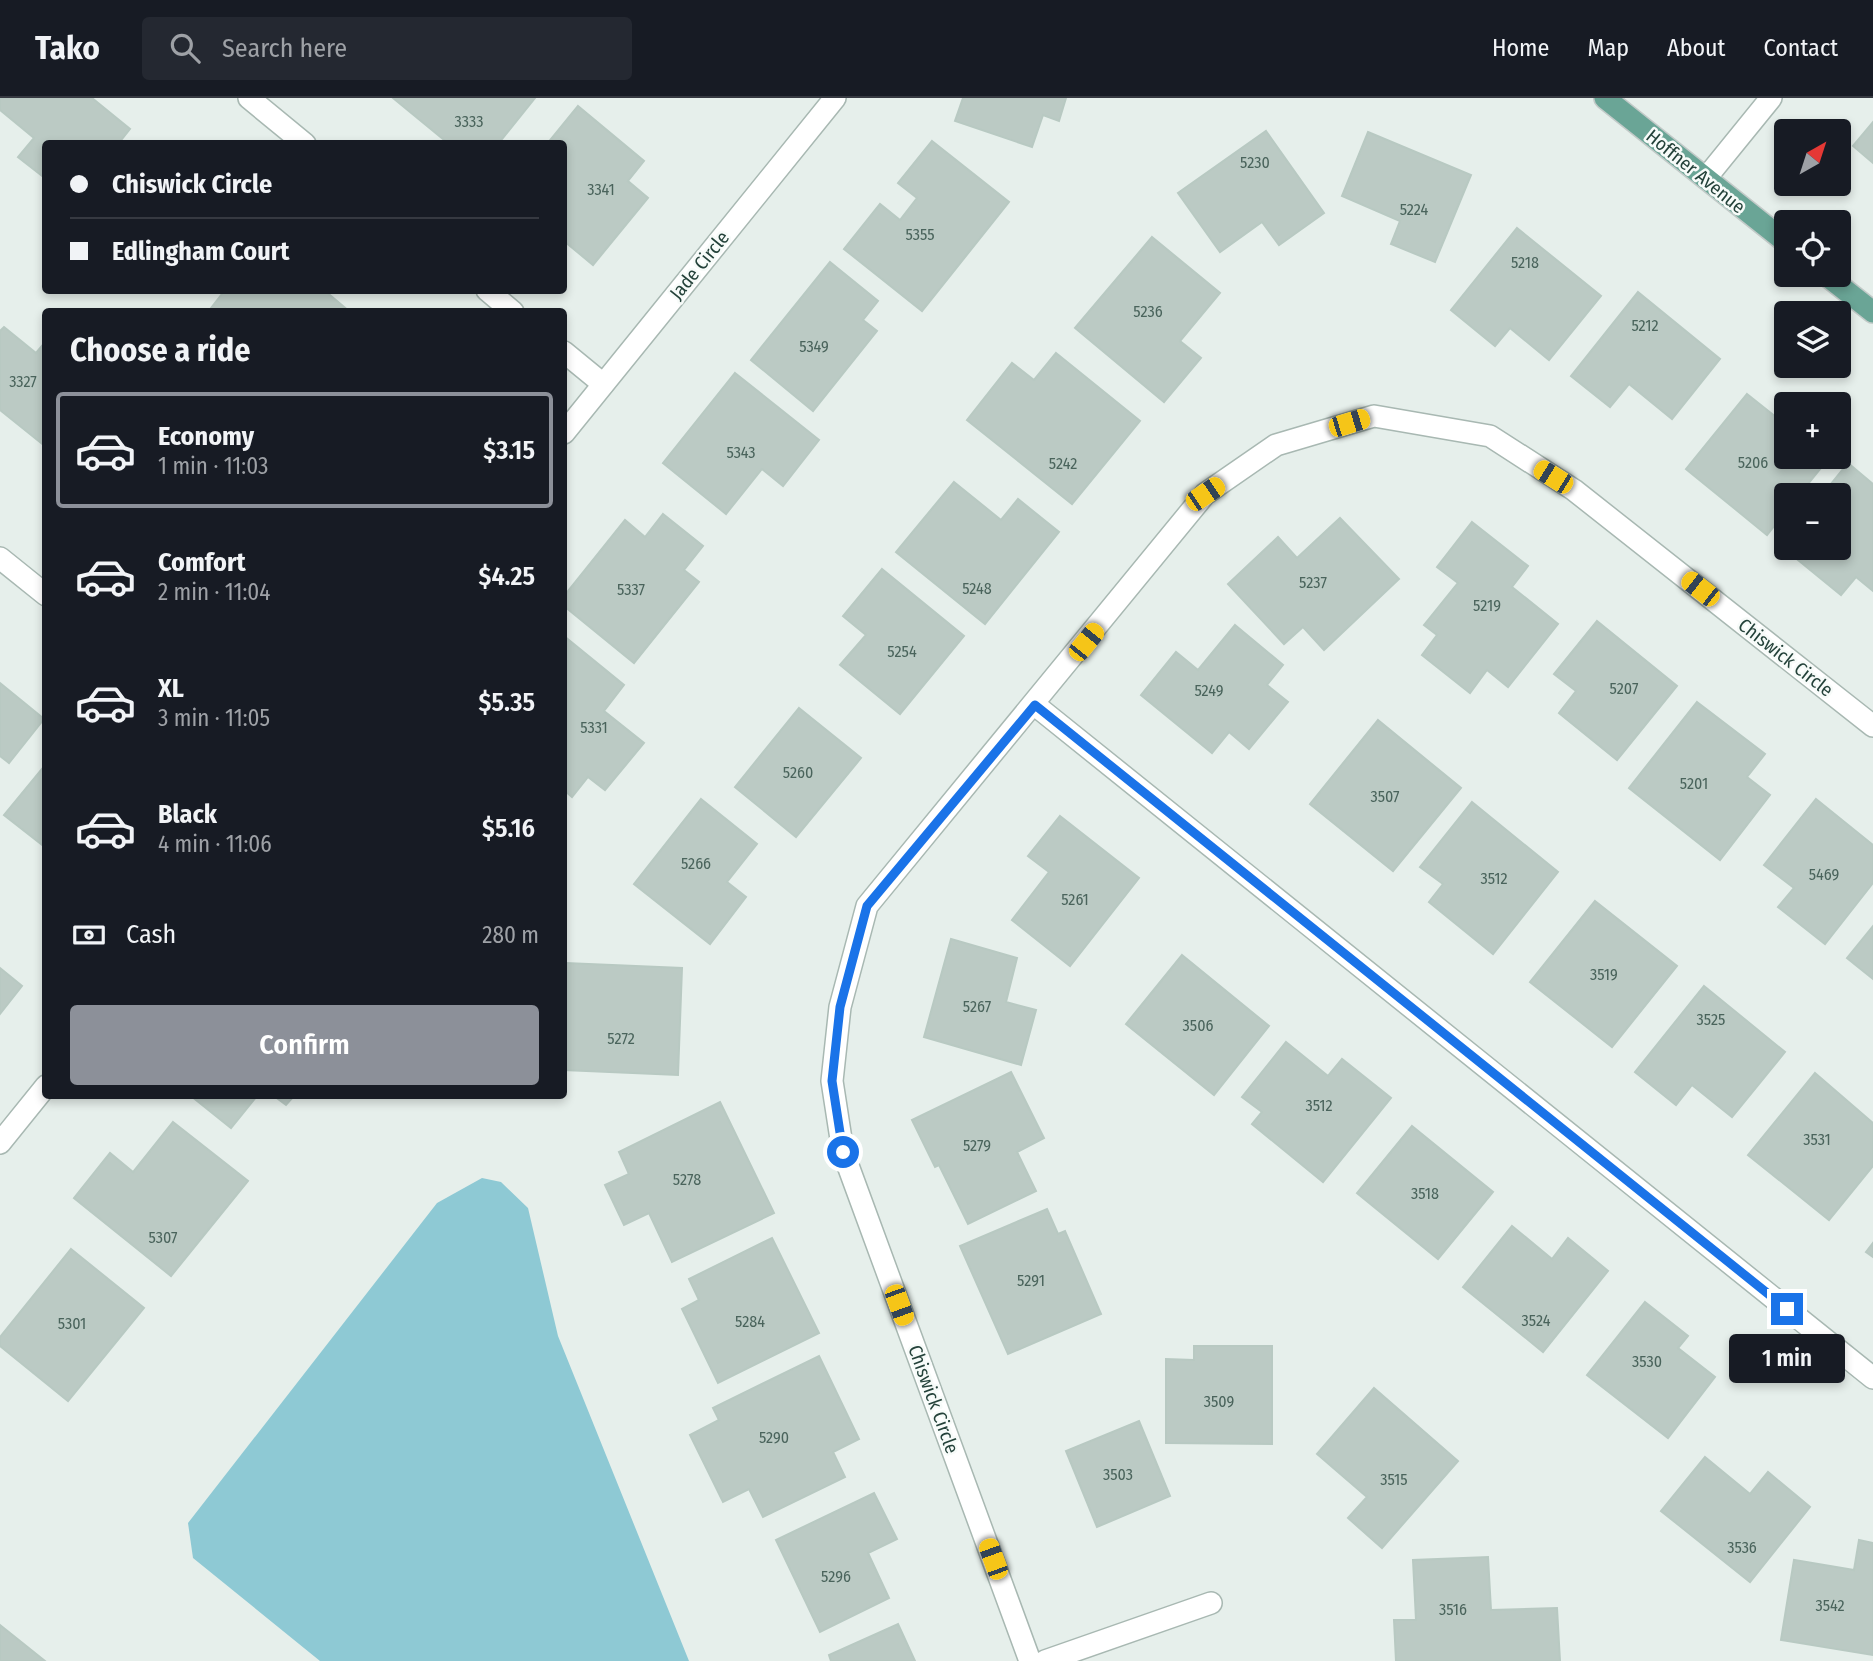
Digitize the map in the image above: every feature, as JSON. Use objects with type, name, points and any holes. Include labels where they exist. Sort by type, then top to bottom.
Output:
[{"type":"main road","name":"Hoffner Avenue","points":[[1605,98],[1774,233]]},
{"type":"main road","points":[[1841,287],[1873,312]]},
{"type":"street","points":[[249,98],[300,140]]},
{"type":"street","name":"Jade Circle","points":[[567,429],[835,98]]},
{"type":"street","points":[[1706,178],[1771,98]]},
{"type":"street","points":[[492,294],[508,308]]},
{"type":"street","points":[[567,354],[603,384]]},
{"type":"street","name":"Chiswick Circle","points":[[1030,1661],[843,1152],[832,1081],[840,1007],[867,906],[1035,705],[1205,494],[1276,445],[1374,416],[1490,436],[1574,490],[1871,720]]},
{"type":"street","points":[[0,558],[42,592]]},
{"type":"street","points":[[1035,705],[1873,1378]]},
{"type":"street","points":[[0,1143],[42,1091]]},
{"type":"street","points":[[1045,1661],[1211,1603]]},
{"type":"water","points":[[482,1178],[501,1182],[528,1208],[558,1336],[689,1661],[320,1661],[193,1558],[188,1523],[437,1203]]},
{"type":"building","points":[[0,98],[92,98],[130,129],[121,140],[42,140],[42,176],[18,157],[34,138],[0,110]]},
{"type":"building","points":[[393,98],[535,98],[501,140],[444,140]]},
{"type":"building","points":[[963,98],[1066,98],[1059,121],[1043,115],[1032,147],[955,121]]},
{"type":"building","points":[[578,106],[644,161],[628,181],[648,198],[593,265],[567,243],[567,140],[550,140]]},
{"type":"building","points":[[1873,122],[1873,163],[1853,146]]},
{"type":"building","points":[[1266,131],[1324,213],[1279,245],[1262,222],[1220,252],[1178,193]]},
{"type":"building","points":[[1368,132],[1471,175],[1435,262],[1391,244],[1400,221],[1342,196]]},
{"type":"building","points":[[932,141],[1009,202],[922,311],[844,249],[880,204],[900,220],[917,198],[898,183]]},
{"type":"building","points":[[1517,228],[1601,296],[1549,360],[1510,328],[1495,346],[1451,310]]},
{"type":"building","points":[[1152,237],[1220,293],[1180,341],[1201,358],[1164,402],[1075,328]]},
{"type":"building","points":[[830,262],[878,301],[863,320],[877,331],[813,411],[751,360]]},
{"type":"building","points":[[1638,292],[1720,359],[1672,419],[1629,384],[1610,407],[1571,376]]},
{"type":"building","points":[[222,294],[329,294],[345,308],[211,308]]},
{"type":"building","points":[[4,327],[36,353],[42,346],[42,444],[0,410],[0,331]]},
{"type":"building","points":[[1056,353],[1140,421],[1072,504],[967,420],[1012,363],[1034,380]]},
{"type":"building","points":[[735,373],[819,440],[783,486],[762,469],[726,514],[663,463]]},
{"type":"building","points":[[1747,394],[1774,416],[1774,469],[1820,469],[1809,483],[1774,483],[1774,526],[1767,535],[1686,469]]},
{"type":"building","points":[[1851,466],[1873,484],[1873,591],[1856,577],[1841,595],[1798,560],[1851,560],[1851,483],[1832,483],[1843,469],[1851,469]]},
{"type":"building","points":[[954,482],[1001,520],[1018,499],[1059,532],[985,624],[896,552]]},
{"type":"building","points":[[663,514],[703,546],[684,570],[699,582],[634,663],[567,608],[567,592],[625,520],[645,537]]},
{"type":"building","points":[[1340,518],[1399,579],[1324,650],[1303,627],[1284,644],[1228,584],[1278,537],[1297,558]]},
{"type":"building","points":[[1472,522],[1528,566],[1512,587],[1558,624],[1508,687],[1487,670],[1470,693],[1422,655],[1437,635],[1424,625],[1458,583],[1437,567]]},
{"type":"building","points":[[882,569],[964,636],[900,714],[840,665],[866,635],[843,616]]},
{"type":"building","points":[[1597,621],[1677,686],[1617,760],[1559,713],[1576,691],[1554,674]]},
{"type":"building","points":[[1235,625],[1283,665],[1267,685],[1288,702],[1249,749],[1229,732],[1212,753],[1141,695],[1176,652],[1198,670]]},
{"type":"building","points":[[567,638],[624,685],[604,711],[644,743],[605,790],[588,777],[572,797],[567,793]]},
{"type":"building","points":[[0,683],[42,717],[42,722],[9,763],[0,756]]},
{"type":"building","points":[[1697,702],[1765,754],[1747,777],[1770,795],[1720,860],[1629,788]]},
{"type":"building","points":[[799,708],[861,758],[796,837],[735,787]]},
{"type":"building","points":[[1378,720],[1461,788],[1393,871],[1310,804]]},
{"type":"building","points":[[42,769],[42,845],[4,815]]},
{"type":"building","points":[[701,799],[757,844],[727,882],[746,897],[710,944],[634,884]]},
{"type":"building","points":[[1816,799],[1873,845],[1873,883],[1825,944],[1778,907],[1794,888],[1764,865]]},
{"type":"building","points":[[1472,802],[1558,872],[1493,954],[1429,902],[1443,884],[1420,867]]},
{"type":"building","points":[[1060,816],[1139,878],[1070,966],[1012,920],[1049,872],[1028,856]]},
{"type":"building","points":[[1595,901],[1677,966],[1612,1047],[1530,982]]},
{"type":"building","points":[[1873,926],[1873,979],[1847,958]]},
{"type":"building","points":[[951,939],[1017,958],[1006,1002],[1036,1010],[1021,1065],[924,1037]]},
{"type":"building","points":[[1182,955],[1269,1026],[1214,1095],[1126,1024]]},
{"type":"building","points":[[567,963],[682,968],[678,1075],[567,1070]]},
{"type":"building","points":[[0,968],[22,986],[0,1014]]},
{"type":"building","points":[[1704,986],[1785,1052],[1732,1117],[1692,1085],[1676,1105],[1635,1072]]},
{"type":"building","points":[[1286,1042],[1328,1076],[1342,1059],[1391,1098],[1323,1182],[1252,1124],[1262,1112],[1242,1097]]},
{"type":"building","points":[[1011,1072],[1044,1138],[1017,1152],[1036,1191],[968,1224],[939,1165],[935,1167],[912,1120]]},
{"type":"building","points":[[1815,1073],[1873,1123],[1873,1166],[1829,1220],[1748,1155]]},
{"type":"building","points":[[195,1099],[255,1099],[231,1128]]},
{"type":"building","points":[[278,1099],[291,1099],[286,1105]]},
{"type":"building","points":[[720,1102],[774,1213],[672,1262],[649,1213],[624,1225],[605,1185],[629,1174],[619,1152]]},
{"type":"building","points":[[173,1122],[248,1181],[171,1276],[74,1198],[110,1153],[133,1172]]},
{"type":"building","points":[[1412,1126],[1493,1192],[1438,1259],[1357,1193]]},
{"type":"building","points":[[1047,1209],[1058,1234],[1065,1231],[1101,1314],[1008,1354],[960,1246]]},
{"type":"building","points":[[1512,1226],[1552,1259],[1568,1238],[1608,1271],[1543,1352],[1463,1287]]},
{"type":"building","points":[[772,1238],[819,1333],[718,1383],[682,1309],[699,1300],[689,1279]]},
{"type":"building","points":[[1873,1243],[1873,1257],[1866,1252]]},
{"type":"building","points":[[71,1249],[144,1308],[68,1401],[0,1346],[0,1337]]},
{"type":"building","points":[[1645,1302],[1688,1336],[1678,1348],[1715,1377],[1668,1438],[1587,1375]]},
{"type":"building","points":[[1194,1346],[1272,1346],[1272,1444],[1166,1443],[1166,1359],[1194,1360]]},
{"type":"building","points":[[819,1356],[859,1439],[833,1452],[845,1477],[763,1517],[749,1489],[723,1502],[690,1435],[719,1420],[713,1408]]},
{"type":"building","points":[[1374,1388],[1458,1461],[1382,1548],[1348,1518],[1367,1497],[1317,1454]]},
{"type":"building","points":[[1139,1421],[1170,1496],[1097,1527],[1066,1451]]},
{"type":"building","points":[[1705,1457],[1750,1494],[1768,1472],[1810,1507],[1750,1582],[1661,1511]]},
{"type":"building","points":[[874,1493],[897,1539],[868,1553],[889,1598],[820,1632],[776,1540]]},
{"type":"building","points":[[1859,1540],[1873,1543],[1873,1655],[1781,1640],[1794,1560],[1854,1570]]},
{"type":"building","points":[[1488,1557],[1491,1610],[1557,1608],[1560,1661],[1396,1661],[1394,1620],[1416,1620],[1413,1560]]},
{"type":"building","points":[[898,1624],[915,1661],[831,1661],[829,1655]]},
{"type":"building","points":[[0,1625],[45,1661],[0,1661]]},
{"type":"route","points":[[843,1152],[832,1081],[840,1007],[867,906],[1035,705],[1787,1309]]}]
